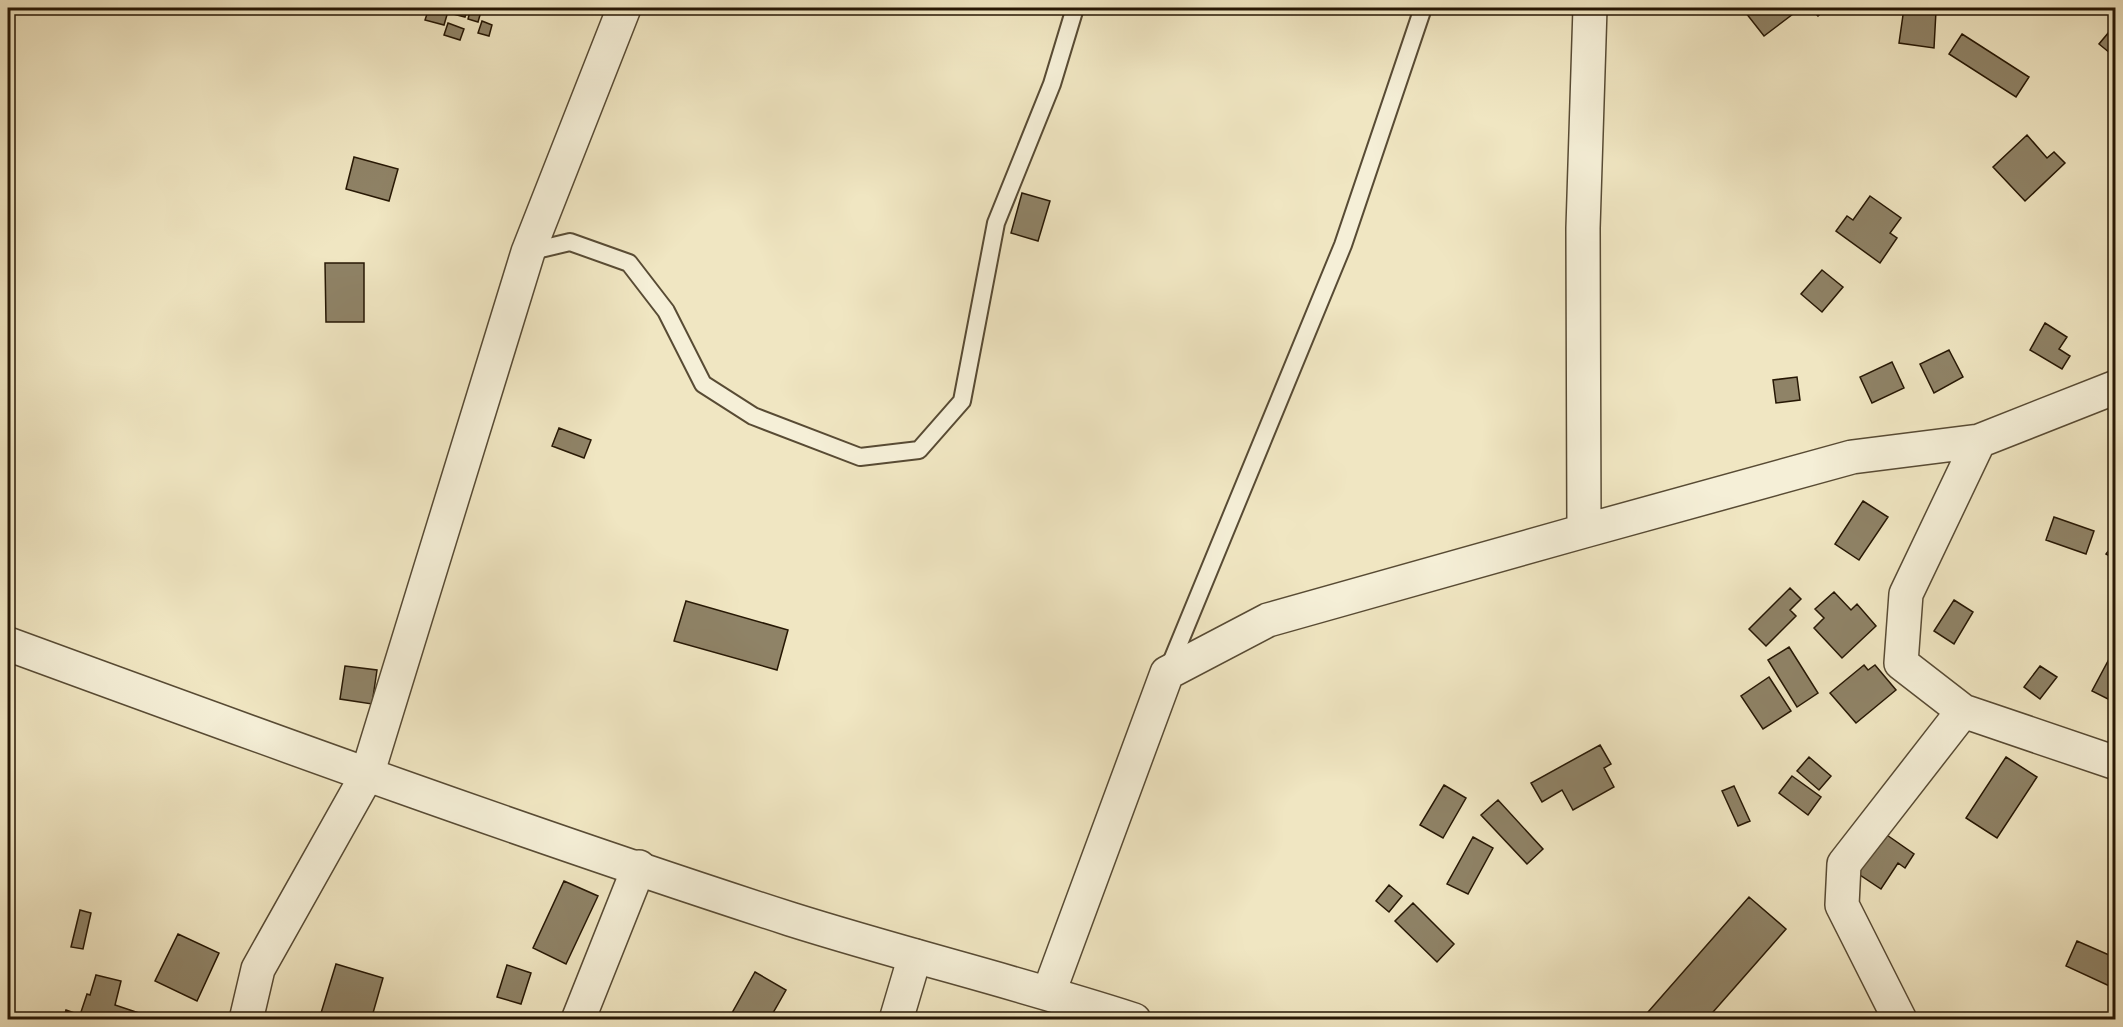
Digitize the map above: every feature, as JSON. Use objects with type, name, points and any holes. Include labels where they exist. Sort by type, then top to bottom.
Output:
[{"type":"street","points":[[246,1020],[258,969],[367,775],[528,252],[624,8]]},
{"type":"street","points":[[1584,531],[1583,228],[1590,8]]},
{"type":"street","points":[[1049,992],[1167,673],[1268,621],[1852,457],[1979,441],[2115,387]]},
{"type":"street","points":[[1979,441],[1906,594],[1901,663],[1963,711],[2115,763]]},
{"type":"street","points":[[8,645],[367,775],[791,919],[915,956],[1049,992],[1134,1020]]},
{"type":"street","points":[[1900,1020],[1842,905],[1844,864],[1963,711]]},
{"type":"street","points":[[578,1020],[639,867]]},
{"type":"street","points":[[896,1020],[915,956]]},
{"type":"lane","points":[[528,252],[570,242],[629,263],[666,311],[703,384],[753,416],[860,458],[919,450],[962,401],[996,223],[1052,84],[1075,8]]},
{"type":"lane","points":[[1167,673],[1343,245],[1423,8]]},
{"type":"building","points":[[429,8],[449,8],[444,25],[425,20]]},
{"type":"building","points":[[455,8],[468,8],[465,17],[453,14]]},
{"type":"building","points":[[471,8],[482,8],[478,22],[468,19]]},
{"type":"building","points":[[1742,8],[1794,8],[1797,11],[1764,36]]},
{"type":"building","points":[[1810,8],[1827,8],[1818,16]]},
{"type":"building","points":[[1904,8],[1936,11],[1934,48],[1899,43]]},
{"type":"building","points":[[482,21],[492,25],[489,36],[478,33]]},
{"type":"building","points":[[448,23],[464,29],[460,40],[444,35]]},
{"type":"building","points":[[2114,26],[2116,27],[2116,58],[2099,44]]},
{"type":"building","points":[[1962,34],[2029,77],[2016,97],[1949,54]]},
{"type":"building","points":[[2027,135],[2047,158],[2054,152],[2065,163],[2025,201],[1993,167]]},
{"type":"building","points":[[354,157],[398,169],[389,201],[346,189]]},
{"type":"building","points":[[1022,193],[1050,201],[1038,241],[1011,233]]},
{"type":"building","points":[[1870,196],[1901,218],[1890,233],[1897,238],[1880,263],[1836,231],[1847,216],[1853,220]]},
{"type":"building","points":[[325,263],[364,263],[364,322],[326,322]]},
{"type":"building","points":[[1822,270],[1843,287],[1822,312],[1801,294]]},
{"type":"building","points":[[2045,323],[2067,337],[2059,349],[2070,356],[2062,369],[2030,350]]},
{"type":"building","points":[[1949,350],[1963,377],[1934,393],[1920,364]]},
{"type":"building","points":[[1892,362],[1904,388],[1872,403],[1860,377]]},
{"type":"building","points":[[1797,377],[1800,400],[1776,403],[1773,380]]},
{"type":"building","points":[[559,428],[591,440],[584,458],[552,446]]},
{"type":"building","points":[[1863,501],[1888,517],[1859,560],[1835,544]]},
{"type":"building","points":[[2054,517],[2094,531],[2086,554],[2046,540]]},
{"type":"building","points":[[2116,541],[2116,560],[2106,554]]},
{"type":"building","points":[[1790,588],[1801,599],[1790,610],[1796,616],[1766,646],[1749,629]]},
{"type":"building","points":[[1834,592],[1851,610],[1857,604],[1876,626],[1842,658],[1814,628],[1824,618],[1815,609]]},
{"type":"building","points":[[1954,600],[1973,612],[1954,644],[1934,631]]},
{"type":"building","points":[[686,601],[788,630],[777,670],[674,641]]},
{"type":"building","points":[[2116,646],[2116,703],[2092,691]]},
{"type":"building","points":[[1789,647],[1818,693],[1797,707],[1768,660]]},
{"type":"building","points":[[1864,665],[1868,670],[1875,665],[1896,690],[1856,723],[1830,693]]},
{"type":"building","points":[[345,666],[377,670],[372,704],[340,699]]},
{"type":"building","points":[[2040,666],[2057,677],[2040,699],[2024,687]]},
{"type":"building","points":[[1769,677],[1791,711],[1763,729],[1741,696]]},
{"type":"building","points":[[1600,745],[1611,764],[1604,768],[1614,787],[1573,810],[1562,790],[1542,802],[1531,783]]},
{"type":"building","points":[[1809,757],[1831,776],[1819,790],[1797,771]]},
{"type":"building","points":[[2006,757],[2037,777],[1997,838],[1966,818]]},
{"type":"building","points":[[1792,776],[1821,797],[1808,815],[1779,793]]},
{"type":"building","points":[[1444,785],[1466,798],[1443,838],[1420,825]]},
{"type":"building","points":[[1734,786],[1750,821],[1738,826],[1722,791]]},
{"type":"building","points":[[1498,800],[1543,849],[1527,864],[1481,815]]},
{"type":"building","points":[[1884,833],[1914,854],[1905,868],[1898,863],[1881,889],[1857,873]]},
{"type":"building","points":[[1473,837],[1493,848],[1468,894],[1447,884]]},
{"type":"building","points":[[564,881],[598,896],[566,964],[533,948]]},
{"type":"building","points":[[1389,885],[1402,896],[1389,912],[1376,901]]},
{"type":"building","points":[[1749,897],[1786,929],[1706,1020],[1641,1020]]},
{"type":"building","points":[[1413,903],[1454,944],[1437,962],[1395,921]]},
{"type":"building","points":[[80,910],[91,913],[83,949],[71,947]]},
{"type":"building","points":[[178,934],[219,953],[197,1001],[155,981]]},
{"type":"building","points":[[2077,941],[2116,958],[2116,989],[2066,966]]},
{"type":"building","points":[[336,964],[383,978],[371,1020],[344,1020],[321,1013]]},
{"type":"building","points":[[507,965],[531,973],[521,1004],[497,997]]},
{"type":"building","points":[[755,972],[786,990],[769,1020],[728,1020]]},
{"type":"building","points":[[96,975],[121,981],[115,1005],[148,1016],[147,1020],[92,1020],[80,1015],[87,994],[90,995]]},
{"type":"building","points":[[66,1010],[80,1015],[78,1020],[63,1020]]}]
